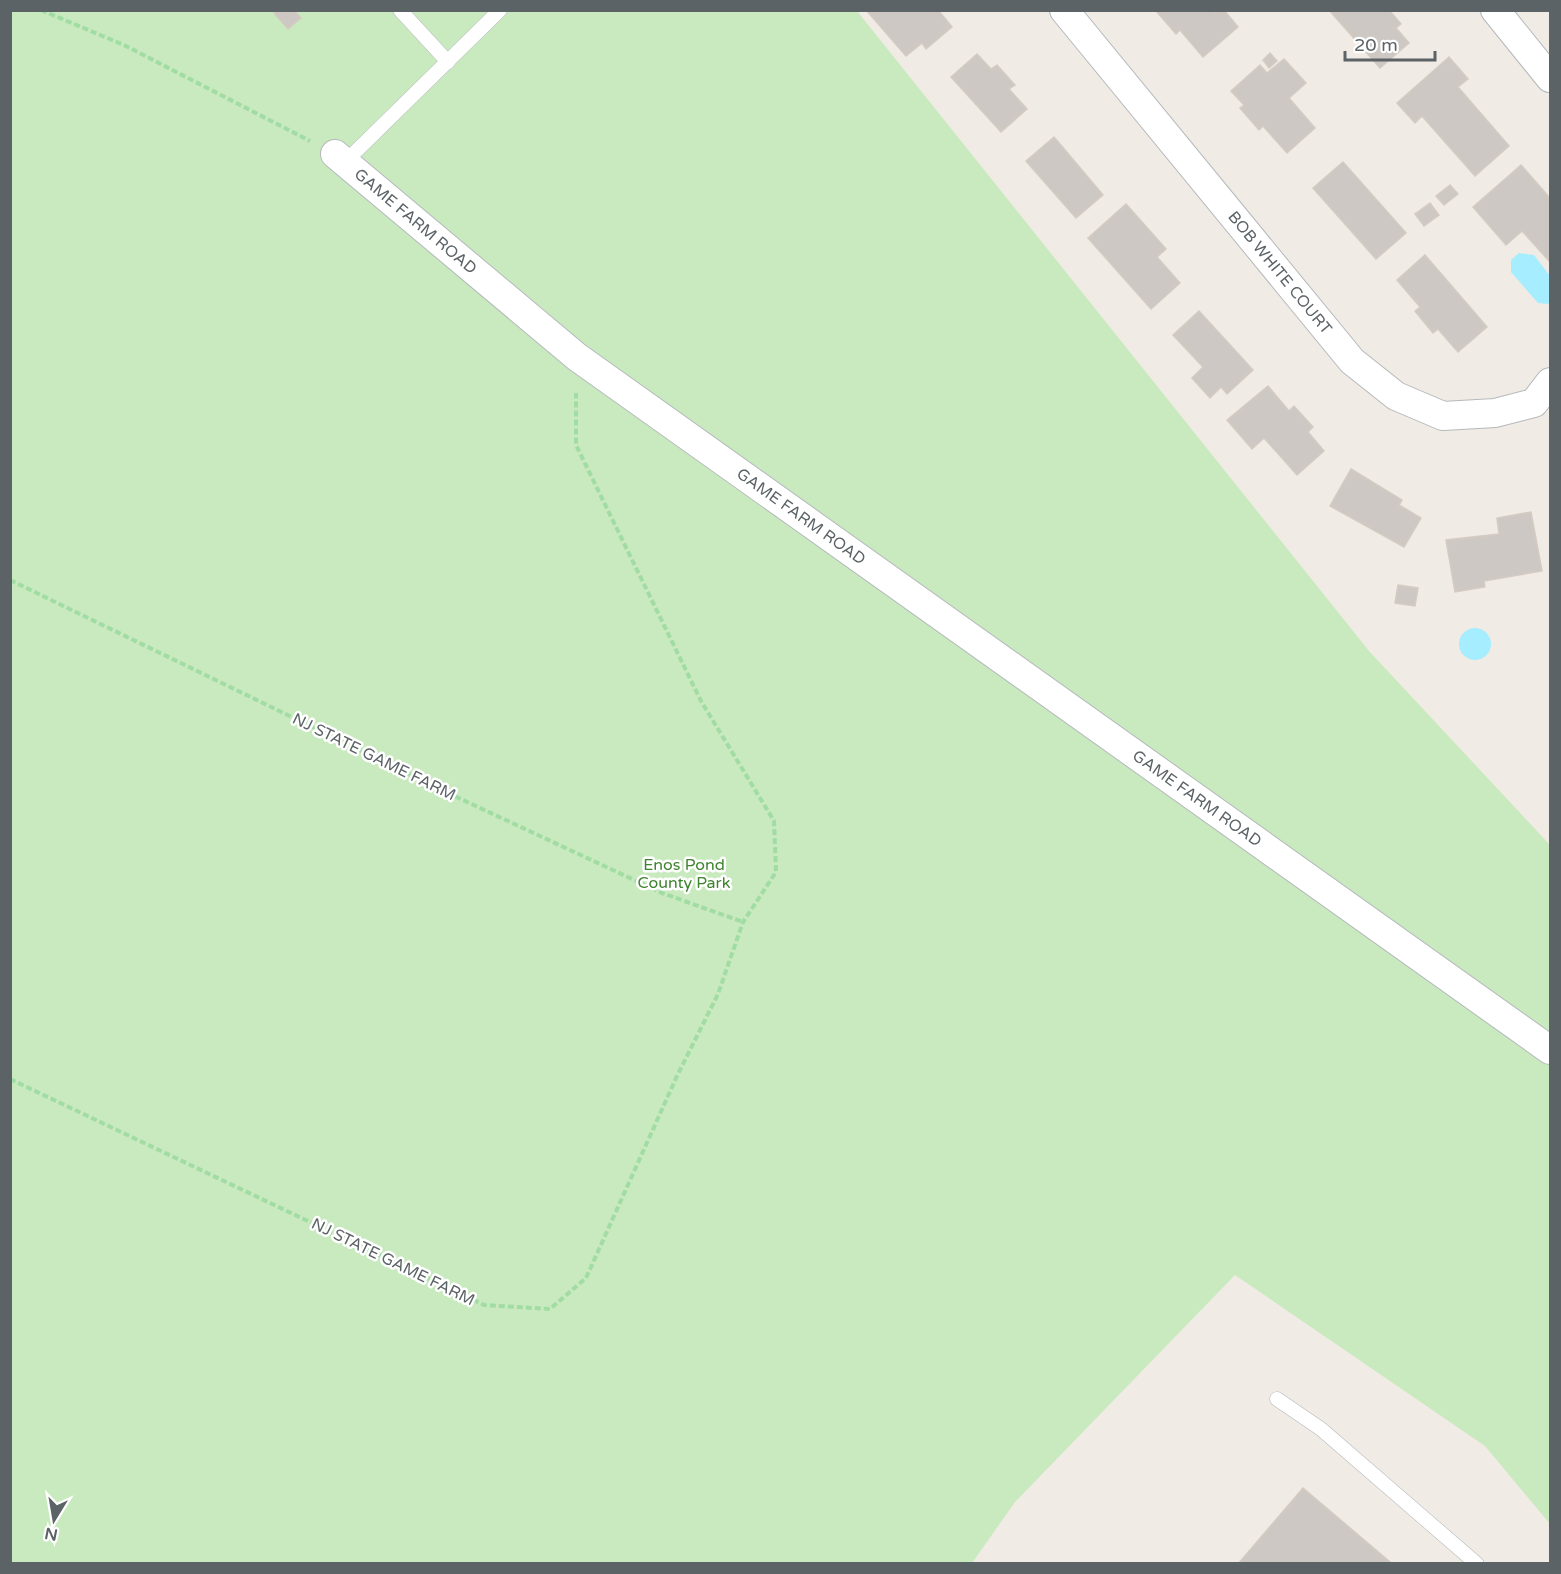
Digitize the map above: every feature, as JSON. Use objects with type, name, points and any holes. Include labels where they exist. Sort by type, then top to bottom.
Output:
[{"type":"street","name":"BOB WHITE COURT","points":[[1064,10],[1353,361],[1396,396],[1443,416],[1495,413],[1534,403],[1551,382]]},
{"type":"street","points":[[1495,10],[1551,78]]},
{"type":"street","name":"GAME FARM ROAD","points":[[340,157],[577,357],[1551,1050]]},
{"type":"lane","points":[[400,10],[448,62]]},
{"type":"lane","points":[[340,157],[448,62],[500,10]]},
{"type":"lane","points":[[1277,1399],[1322,1429],[1477,1563]]},
{"type":"path","points":[[41,10],[124,45],[340,157]]},
{"type":"path","name":"NJ STATE GAME FARM","points":[[10,1079],[484,1305],[550,1310],[586,1278],[677,1076],[718,994],[743,922],[776,872],[774,821],[701,701],[576,445],[577,357]]},
{"type":"path","name":"NJ STATE GAME FARM","points":[[10,580],[448,793],[663,893],[743,922]]},
{"type":"green space","name":"Enos Pond County Park","points":[[11,11],[857,11],[1369,651],[1550,845],[1550,1524],[1485,1446],[1235,1275],[1015,1502],[972,1563],[11,1564]]},
{"type":"water","points":[[1519,253],[1534,255],[1550,276],[1550,302],[1548,304],[1538,303],[1511,272],[1511,260]]},
{"type":"water","points":[[1475,628],[1486,633],[1491,644],[1486,655],[1475,660],[1464,655],[1459,644],[1464,633]]},
{"type":"building","points":[[277,10],[294,10],[301,18],[288,29],[274,13]]},
{"type":"building","points":[[866,10],[938,10],[952,27],[926,49],[922,43],[906,56]]},
{"type":"building","points":[[1159,10],[1212,10],[1215,13],[1224,10],[1238,27],[1203,57],[1180,30],[1176,34],[1157,12]]},
{"type":"building","points":[[1329,10],[1389,10],[1401,24],[1396,28],[1409,43],[1380,68]]},
{"type":"building","points":[[1270,53],[1277,61],[1269,68],[1263,60]]},
{"type":"building","points":[[977,54],[991,69],[997,65],[1015,85],[1009,89],[1027,109],[1001,132],[951,77]]},
{"type":"building","points":[[1449,57],[1468,79],[1458,87],[1509,146],[1475,176],[1422,116],[1415,123],[1397,103]]},
{"type":"building","points":[[1284,59],[1306,83],[1289,98],[1315,128],[1287,153],[1263,126],[1259,130],[1240,108],[1244,105],[1231,91],[1260,65],[1267,73]]},
{"type":"building","points":[[1054,137],[1103,195],[1076,218],[1026,161]]},
{"type":"building","points":[[1343,162],[1406,233],[1376,259],[1313,188]]},
{"type":"building","points":[[1521,165],[1550,198],[1550,262],[1522,231],[1506,245],[1473,207]]},
{"type":"building","points":[[1450,185],[1458,194],[1444,205],[1436,196]]},
{"type":"building","points":[[1430,203],[1439,215],[1424,226],[1415,214]]},
{"type":"building","points":[[1126,204],[1166,249],[1157,257],[1180,283],[1151,309],[1088,238]]},
{"type":"building","points":[[1425,255],[1487,327],[1458,352],[1438,329],[1433,333],[1415,311],[1420,307],[1397,280]]},
{"type":"building","points":[[1199,311],[1253,370],[1227,394],[1221,387],[1210,398],[1192,378],[1203,367],[1173,335]]},
{"type":"building","points":[[1268,386],[1289,411],[1294,406],[1313,427],[1308,432],[1324,451],[1297,475],[1264,438],[1252,449],[1227,420]]},
{"type":"building","points":[[1351,469],[1402,500],[1399,505],[1421,518],[1404,547],[1330,506]]},
{"type":"building","points":[[1531,512],[1542,571],[1484,581],[1485,587],[1455,592],[1446,540],[1499,534],[1497,518]]},
{"type":"building","points":[[1398,585],[1418,588],[1415,606],[1395,603]]},
{"type":"building","points":[[1303,1488],[1390,1562],[1389,1564],[1238,1564]]}]
